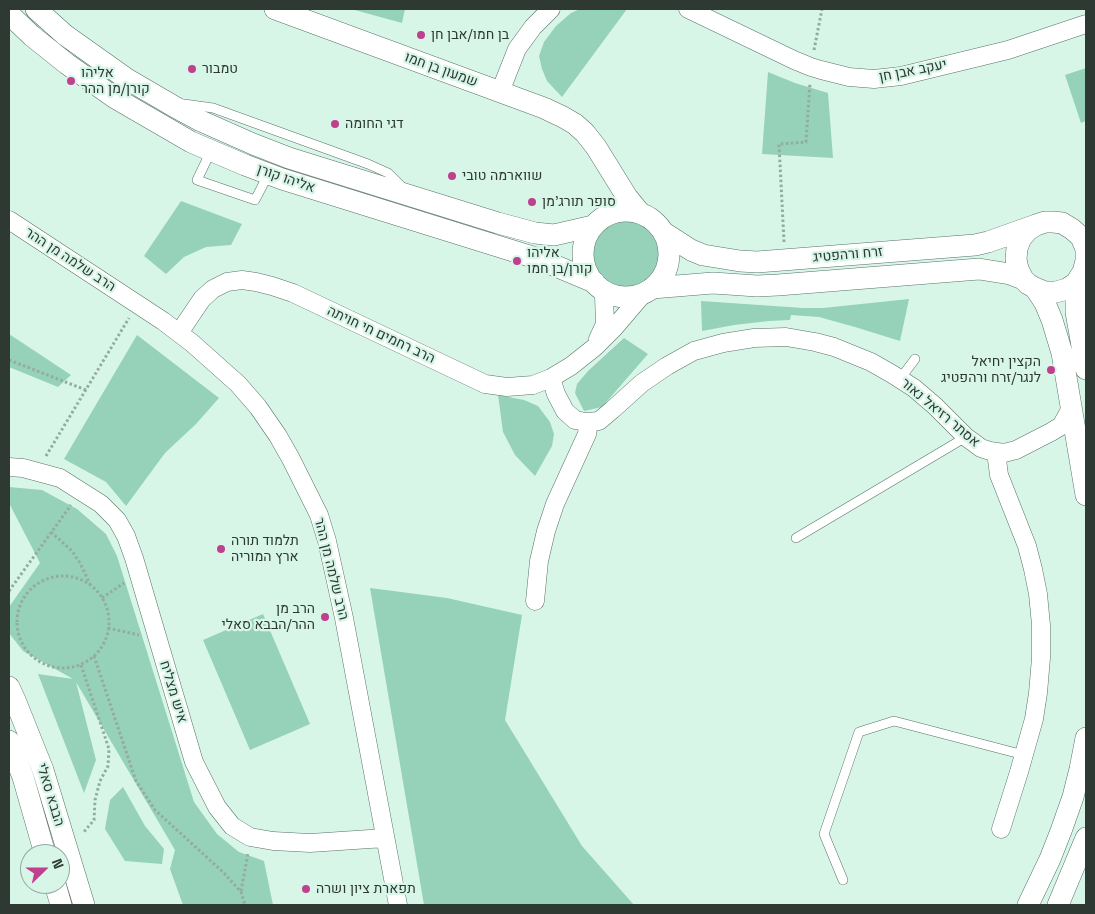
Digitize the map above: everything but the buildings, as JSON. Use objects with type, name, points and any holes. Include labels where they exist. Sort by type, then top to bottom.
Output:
[{"type":"street","name":"אליהו קורן","points":[[36,9],[80,46],[127,79],[201,121],[289,158],[536,233],[554,235],[598,222]]},
{"type":"street","name":"שמעון בן חמו","points":[[275,9],[563,117],[585,133],[596,147],[627,197],[640,213]]},
{"type":"street","points":[[500,92],[517,49],[533,27],[551,9]]},
{"type":"street","name":"יעקב אבן חן","points":[[688,9],[811,67],[849,77],[874,79],[901,76],[1008,50],[1086,24]]},
{"type":"street","name":"אליהו קורן","points":[[9,14],[52,52],[115,98],[171,131],[211,151],[268,174],[539,259],[597,285]]},
{"type":"street","name":"שמעון בן חמו","points":[[596,147],[606,167],[610,189],[598,222]]},
{"type":"street","points":[[620,211],[640,213],[650,217],[663,232],[668,243],[669,256],[667,268],[661,280],[647,291],[595,347],[605,324],[604,296],[588,272],[584,260],[584,248],[587,237],[598,222],[611,214],[620,211]]},
{"type":"street","points":[[1086,219],[1062,223],[1045,222],[1036,225],[1021,238],[1017,248],[1016,259],[1018,269],[1044,303],[1052,320],[1062,353],[1086,495]]},
{"type":"street","name":"הרב שלמה מן ההר","points":[[9,220],[179,333],[238,384],[258,407],[278,436],[319,515],[327,541],[344,618],[398,905]]},
{"type":"street","points":[[1062,223],[1081,238],[1086,249],[1076,312],[1086,369]]},
{"type":"street","name":"זרח ורהפטיג","points":[[663,232],[691,250],[703,255],[758,262],[974,245],[1036,225]]},
{"type":"street","name":"זרח ורהפטיג","points":[[647,291],[713,283],[757,286],[778,285],[979,269],[1010,274],[1029,284]]},
{"type":"street","points":[[1029,284],[1045,292],[1067,289],[1084,269]]},
{"type":"street","name":"הרב רחמים חי חויתה","points":[[179,333],[202,299],[213,289],[227,282],[242,280],[272,286],[293,293],[485,384],[507,387],[533,385],[551,378],[571,366],[595,347]]},
{"type":"street","points":[[597,285],[614,295],[628,297],[647,291]]},
{"type":"street","name":"אסתר רזיאל נאור","points":[[590,422],[599,420],[642,383],[694,350],[754,338],[786,337],[834,347],[871,362],[914,388],[966,437],[990,452],[1004,453],[1016,450],[1051,432],[1061,426],[1071,408]]},
{"type":"street","points":[[535,601],[539,561],[546,531],[555,504],[587,434],[590,422],[575,420],[565,411],[556,394],[551,378]]},
{"type":"street","points":[[996,452],[999,475],[1027,546],[1033,569],[1041,625],[1041,658],[1034,719],[1001,829]]},
{"type":"street","name":"איש מצליח","points":[[9,467],[23,468],[60,478],[81,490],[102,504],[116,520],[126,536],[194,762],[216,807],[232,826],[250,837],[273,841],[310,843],[385,838]]},
{"type":"street","name":"הבבא סאלי","points":[[9,687],[44,770],[65,844]]},
{"type":"street","points":[[1028,905],[1050,859],[1067,814],[1080,769],[1086,738]]},
{"type":"street","name":"הבבא סאלי","points":[[9,741],[23,777],[42,844]]},
{"type":"street","points":[[1058,905],[1086,838]]},
{"type":"street","name":"הבבא סאלי","points":[[70,861],[84,905]]},
{"type":"lane","points":[[211,151],[197,180],[255,200],[268,174]]},
{"type":"lane","points":[[900,379],[915,359]]},
{"type":"lane","points":[[796,538],[966,437]]},
{"type":"lane","points":[[843,880],[824,834],[859,732],[894,721],[1024,755]]},
{"type":"path","points":[[785,260],[779,144],[806,142],[811,67],[822,9]]},
{"type":"path","points":[[36,472],[138,305]]},
{"type":"path","points":[[9,360],[86,390]]},
{"type":"path","points":[[9,591],[81,490]]},
{"type":"path","points":[[51,532],[72,551],[91,586],[102,598],[107,612],[108,628],[104,643],[94,656],[81,665],[66,668],[50,667],[36,660],[25,648],[17,631],[17,615],[22,600],[32,588],[45,580],[61,576],[77,579],[91,586]]},
{"type":"path","points":[[102,598],[138,574]]},
{"type":"path","points":[[108,628],[158,639]]},
{"type":"path","points":[[94,656],[136,781],[155,810],[224,872],[241,892],[245,905]]},
{"type":"path","points":[[70,848],[94,820],[95,800],[100,781],[108,766],[109,749],[81,665]]},
{"type":"path","points":[[241,892],[250,837]]},
{"type":"green space","points":[[351,9],[405,9],[402,23]]},
{"type":"green space","points":[[580,9],[627,9],[562,97],[547,81],[539,56],[544,42],[556,26],[571,13]]},
{"type":"green space","points":[[1086,68],[1086,121],[1081,123],[1065,75]]},
{"type":"green space","points":[[768,72],[828,93],[833,158],[762,154]]},
{"type":"green space","points":[[181,201],[242,224],[231,245],[206,247],[184,257],[166,274],[144,256]]},
{"type":"green space","points":[[627,219],[640,222],[652,229],[659,241],[662,254],[659,267],[652,279],[640,286],[627,289],[614,286],[602,279],[595,267],[592,254],[595,241],[602,229],[614,222]]},
{"type":"green space","points":[[909,299],[900,341],[819,317],[791,315],[790,320],[734,325],[702,331],[701,301],[823,308]]},
{"type":"green space","points":[[9,334],[71,375],[58,387],[9,367]]},
{"type":"green space","points":[[137,335],[219,398],[196,424],[165,453],[126,506],[106,482],[64,459]]},
{"type":"green space","points":[[624,338],[648,354],[602,407],[584,411],[575,393],[577,384],[588,371]]},
{"type":"green space","points":[[498,395],[524,400],[538,406],[550,422],[554,434],[552,446],[535,476],[515,455],[503,432]]},
{"type":"green space","points":[[9,487],[42,490],[77,509],[106,534],[117,556],[194,802],[217,834],[239,852],[264,861],[273,905],[183,905],[170,869],[175,850],[76,682],[96,760],[84,793],[38,674],[73,679],[23,651],[9,633],[9,607],[40,563],[9,503]]},
{"type":"green space","points":[[370,588],[447,598],[522,615],[505,720],[582,846],[634,905],[424,905]]},
{"type":"green space","points":[[263,614],[310,724],[250,750],[203,640]]},
{"type":"green space","points":[[123,787],[145,826],[164,849],[162,864],[125,861],[105,829],[110,800]]},
{"type":"place","name":"בן חמו/אבן חן","points":[[421,35]]},
{"type":"place","name":"טמבור","points":[[192,69]]},
{"type":"place","name":"אליהו קורן/מן ההר","points":[[71,81]]},
{"type":"place","name":"דגי החומה","points":[[335,124]]},
{"type":"place","name":"שווארמה טובי","points":[[452,176]]},
{"type":"place","name":"סופר תורג'מן","points":[[532,202]]},
{"type":"place","name":"אליהו קורן/בן חמו","points":[[517,261]]},
{"type":"place","name":"הקצין יחיאל לנגר/זרח ורהפטיג","points":[[1051,370]]},
{"type":"place","name":"תלמוד תורה ארץ המוריה","points":[[221,549]]},
{"type":"place","name":"הרב מן ההר/הבבא סאלי","points":[[325,617]]},
{"type":"place","name":"תפארת ציון ושרה","points":[[306,889]]}]
